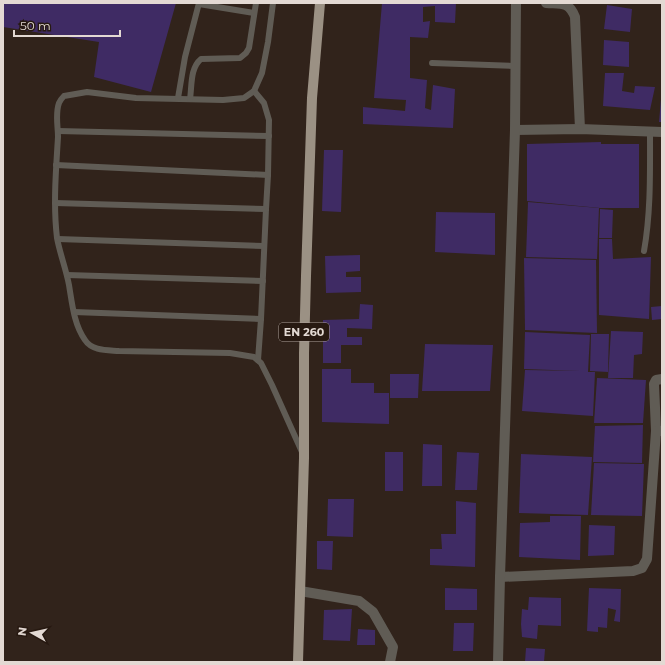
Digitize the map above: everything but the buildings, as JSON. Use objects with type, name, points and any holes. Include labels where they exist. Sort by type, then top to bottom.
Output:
[{"type":"main road","name":"EN 260","points":[[298,662],[304,458],[304,353],[312,98],[320,3]]},
{"type":"street","points":[[498,662],[516,130],[516,3]]},
{"type":"street","points":[[546,3],[566,4],[572,9],[575,17],[580,130]]},
{"type":"street","points":[[516,130],[662,132]]},
{"type":"street","points":[[500,577],[633,571],[642,568],[647,559],[659,431],[654,384],[656,380],[662,379]]},
{"type":"street","points":[[300,591],[359,601],[373,612],[393,647],[390,662]]},
{"type":"lane","points":[[190,99],[193,70],[196,63],[201,59],[240,58],[246,53],[249,48],[256,3]]},
{"type":"lane","points":[[273,3],[262,73],[254,91],[244,98],[223,100],[136,98],[87,92],[64,96],[59,103],[57,111],[58,131],[55,202],[58,239],[78,329],[85,342],[93,347],[118,351],[230,353],[254,356],[261,363],[272,385],[304,458]]},
{"type":"lane","points":[[178,98],[185,57],[199,4],[254,13]]},
{"type":"lane","points":[[432,63],[516,66]]},
{"type":"lane","points":[[254,91],[264,103],[269,120],[268,175],[258,360]]},
{"type":"lane","points":[[58,131],[269,136]]},
{"type":"lane","points":[[644,251],[648,231],[650,132]]},
{"type":"lane","points":[[56,165],[268,175]]},
{"type":"lane","points":[[55,202],[266,209]]},
{"type":"lane","points":[[58,239],[264,246]]},
{"type":"lane","points":[[67,275],[263,281]]},
{"type":"lane","points":[[74,312],[261,319]]}]
